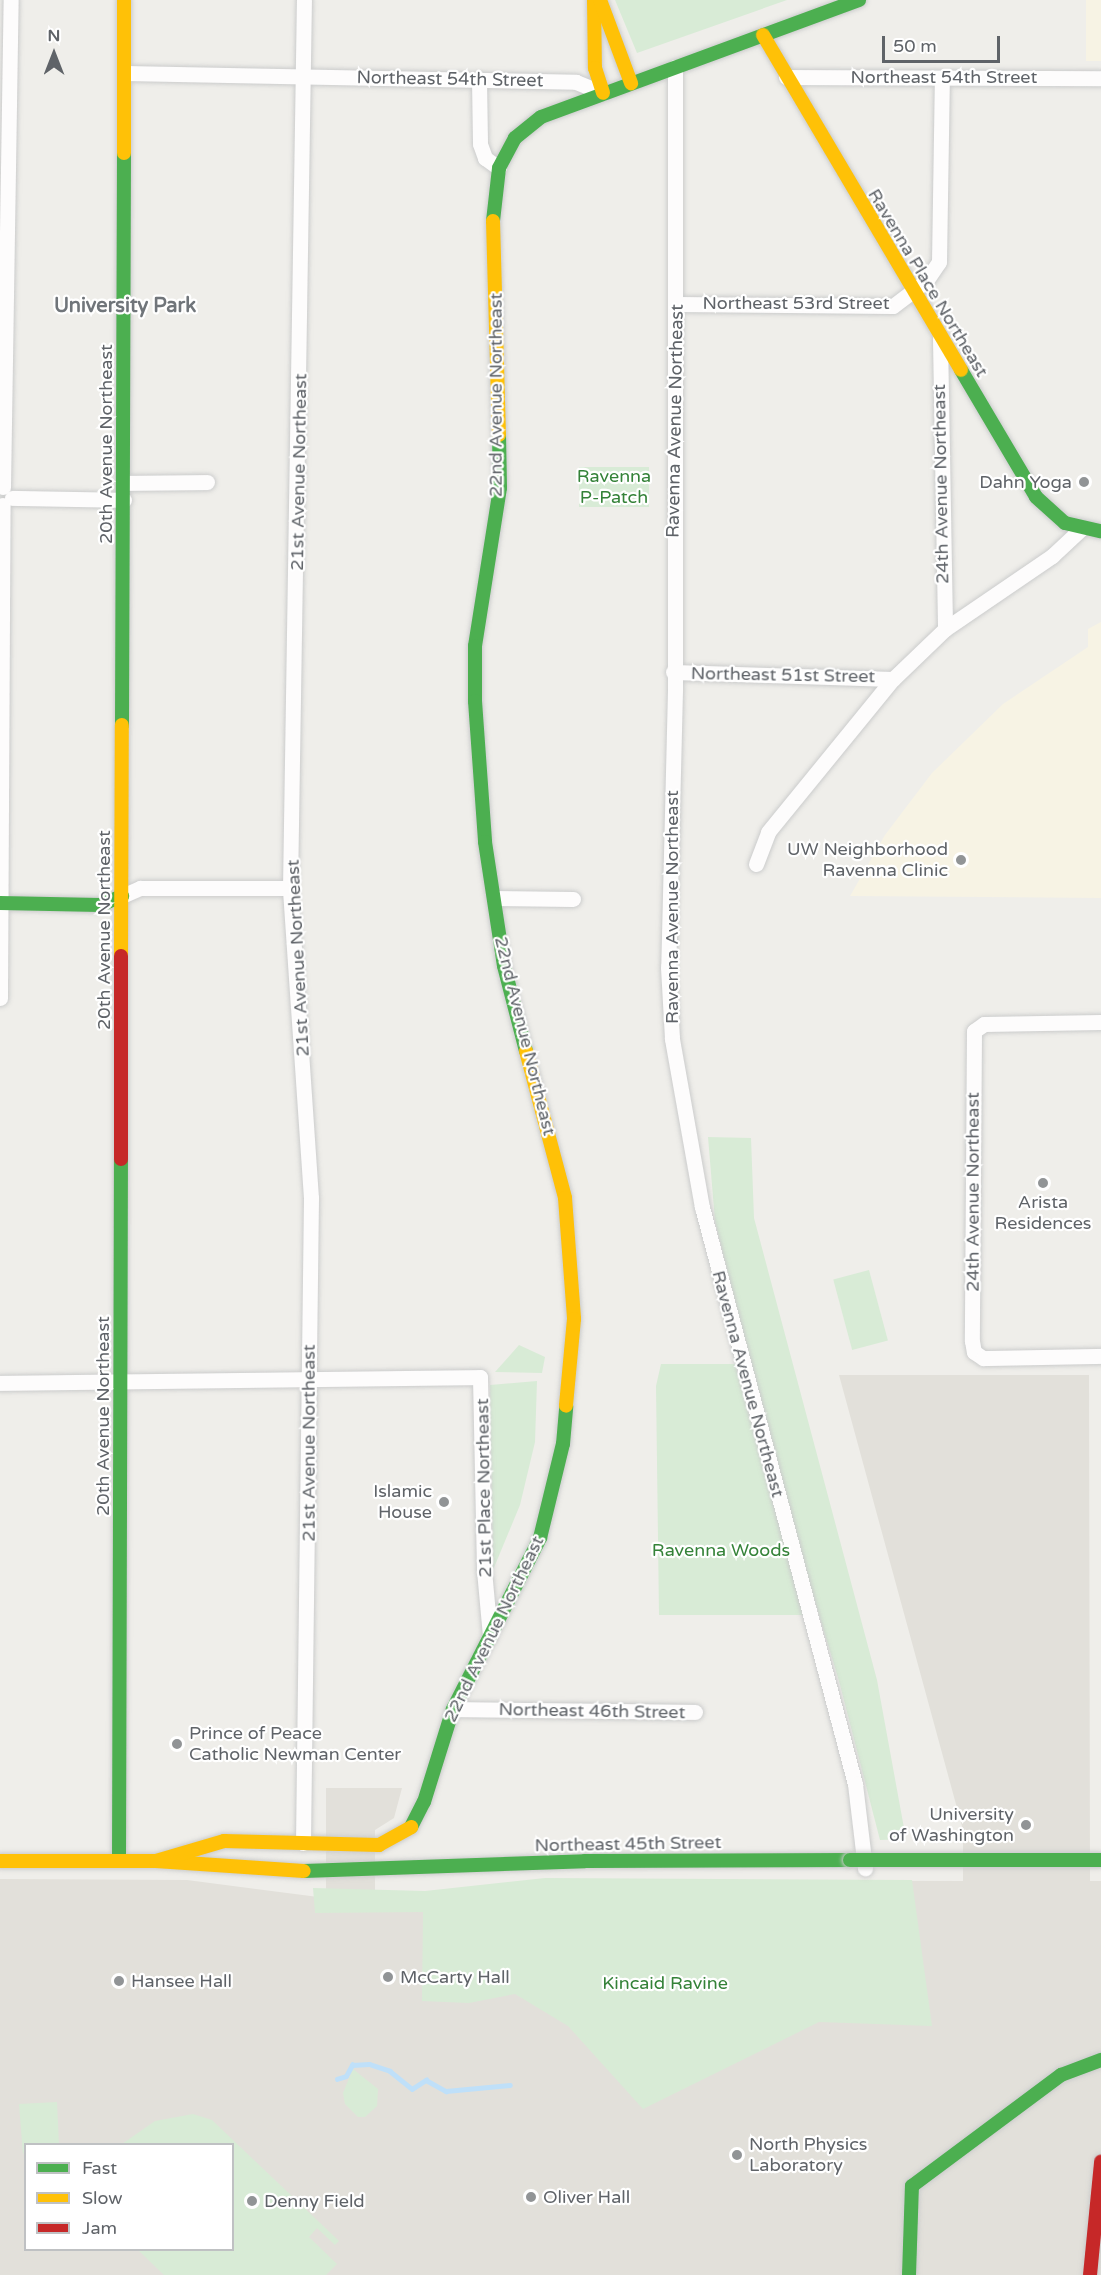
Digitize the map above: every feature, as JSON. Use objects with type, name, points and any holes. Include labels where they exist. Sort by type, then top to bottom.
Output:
[{"type":"street","points":[[0,998],[11,0]]},
{"type":"street","name":"20th Avenue Northeast","points":[[119,1861],[124,0]]},
{"type":"street","name":"21st Avenue Northeast","points":[[303,1843],[309,1378],[309,1130],[290,888],[304,0]]},
{"type":"street","points":[[594,0],[595,68],[603,93],[859,0]]},
{"type":"street","points":[[600,0],[631,83]]},
{"type":"street","name":"Ravenna Place Northeast","points":[[763,35],[911,292],[1042,507],[1082,528],[1101,531]]},
{"type":"street","name":"Ravenna Avenue Northeast","points":[[675,67],[676,304],[668,967],[672,1039],[702,1207],[855,1784],[865,1868]]},
{"type":"street","name":"Northeast 54th Street","points":[[125,73],[576,82],[603,93]]},
{"type":"street","name":"Northeast 54th Street","points":[[786,77],[1101,78]]},
{"type":"street","points":[[911,292],[939,262],[942,78]]},
{"type":"street","points":[[479,79],[480,144],[485,158],[499,168]]},
{"type":"street","name":"22nd Avenue Northeast","points":[[403,1834],[424,1802],[453,1709],[540,1538],[553,1496],[563,1444],[574,1319],[564,1198],[504,966],[485,842],[475,646],[500,488],[493,205],[499,168],[508,147],[531,122],[603,93]]},
{"type":"street","name":"Northeast 53rd Street","points":[[676,304],[882,307],[893,306],[911,292]]},
{"type":"street","name":"24th Avenue Northeast","points":[[940,339],[945,629]]},
{"type":"street","points":[[124,483],[207,482]]},
{"type":"street","points":[[4,496],[124,500]]},
{"type":"street","points":[[756,864],[768,832],[893,679],[945,629],[1052,556],[1082,528]]},
{"type":"street","name":"Northeast 51st Street","points":[[673,672],[893,679]]},
{"type":"street","points":[[0,903],[100,905],[140,888],[290,888]]},
{"type":"street","points":[[494,898],[573,899]]},
{"type":"street","name":"24th Avenue Northeast","points":[[1101,1022],[976,1027],[972,1346],[978,1356],[1101,1356]]},
{"type":"street","name":"21st Place Northeast","points":[[309,1378],[480,1377],[484,1570],[490,1636]]},
{"type":"street","points":[[0,1383],[309,1378]]},
{"type":"street","name":"Northeast 46th Street","points":[[453,1709],[695,1712]]},
{"type":"street","name":"Northeast 45th Street","points":[[156,1861],[224,1842],[369,1846],[403,1834]]},
{"type":"street","name":"Northeast 45th Street","points":[[0,1861],[156,1861],[261,1869],[390,1873],[585,1861],[1101,1860]]},
{"type":"street","points":[[909,2275],[912,2186],[1061,2075],[1101,2060]]},
{"type":"street","points":[[1090,2275],[1101,2163]]},
{"type":"shaded area","points":[[1086,0],[1101,0],[1101,61],[1086,61]]},
{"type":"shaded area","points":[[1101,622],[1101,898],[850,896],[885,835],[932,773],[1003,704],[1088,647],[1088,629]]},
{"type":"shaded area","name":"University of Washington","points":[[839,1375],[1089,1375],[1090,1881],[1101,1881],[1101,2275],[0,2275],[0,1879],[187,1880],[326,1898],[326,1788],[402,1788],[394,1818],[375,1830],[375,1898],[610,1880],[963,1881],[963,1830]]},
{"type":"green space","points":[[615,0],[787,0],[637,53]]},
{"type":"green space","name":"Ravenna P-Patch","points":[[579,467],[649,467],[649,507],[579,507]]},
{"type":"green space","points":[[708,1137],[751,1138],[754,1218],[877,1680],[906,1839],[880,1840],[839,1681],[786,1506],[715,1221]]},
{"type":"green space","points":[[869,1270],[888,1341],[852,1350],[833,1280]]},
{"type":"green space","points":[[519,1345],[545,1357],[542,1373],[495,1372]]},
{"type":"green space","name":"Ravenna Woods","points":[[661,1364],[735,1364],[804,1615],[659,1615],[656,1386]]},
{"type":"green space","points":[[537,1381],[535,1442],[520,1505],[493,1570],[490,1385]]},
{"type":"green space","name":"Kincaid Ravine","points":[[545,1878],[912,1880],[932,2026],[819,2022],[643,2109],[568,2026],[515,1994],[469,2003],[422,2001],[423,1912],[315,1913],[313,1888],[425,1891]]},
{"type":"green space","points":[[353,2069],[378,2089],[377,2106],[365,2117],[358,2117],[345,2104],[343,2093]]},
{"type":"green space","points":[[57,2102],[59,2143],[24,2143],[23,2155],[19,2104]]},
{"type":"green space","points":[[193,2114],[212,2120],[339,2241],[335,2245],[317,2228],[309,2237],[337,2264],[326,2275],[164,2275],[139,2251],[234,2251],[234,2143],[123,2143],[155,2121]]},
{"type":"waterway","points":[[337,2079],[346,2076],[352,2065],[369,2064],[390,2071],[412,2089],[426,2080],[446,2091],[510,2085]]},
{"type":"traffic: fast","points":[[493,221],[499,168],[515,138],[541,117],[859,0]]},
{"type":"traffic: fast","points":[[122,725],[124,153]]},
{"type":"traffic: fast","points":[[961,370],[1036,497],[1065,523],[1101,531]]},
{"type":"traffic: fast","points":[[499,435],[500,488],[475,646],[475,701],[485,842],[504,966],[526,1051]]},
{"type":"traffic: fast","points":[[0,903],[100,905],[122,896]]},
{"type":"traffic: fast","points":[[119,1861],[121,1159]]},
{"type":"traffic: fast","points":[[411,1827],[424,1802],[453,1709],[540,1538],[563,1444],[566,1406]]},
{"type":"traffic: fast","points":[[304,1871],[585,1861],[850,1860]]},
{"type":"traffic: fast","points":[[850,1860],[1101,1860]]},
{"type":"traffic: fast","points":[[909,2275],[912,2186],[1061,2075],[1101,2060]]},
{"type":"traffic: slow","points":[[124,0],[124,153]]},
{"type":"traffic: slow","points":[[594,0],[595,68],[603,93]]},
{"type":"traffic: slow","points":[[600,0],[631,83]]},
{"type":"traffic: slow","points":[[763,35],[961,370]]},
{"type":"traffic: slow","points":[[493,221],[499,435]]},
{"type":"traffic: slow","points":[[121,956],[122,725]]},
{"type":"traffic: slow","points":[[526,1051],[565,1198],[574,1319],[566,1406]]},
{"type":"traffic: slow","points":[[156,1861],[224,1841],[379,1845],[411,1827]]},
{"type":"traffic: slow","points":[[0,1861],[156,1861],[304,1871]]},
{"type":"traffic: jam","points":[[121,956],[121,1159]]},
{"type":"traffic: jam","points":[[1090,2275],[1101,2162]]},
{"type":"place","name":"Dahn Yoga","points":[[1084,482]]},
{"type":"place","name":"UW Neighborhood Ravenna Clinic","points":[[961,860]]},
{"type":"place","name":"Arista Residences","points":[[1043,1183]]},
{"type":"place","name":"Islamic House","points":[[444,1502]]},
{"type":"place","name":"Prince of Peace Catholic Newman Center","points":[[177,1744]]},
{"type":"place","name":"University of Washington","points":[[1026,1825]]},
{"type":"place","name":"McCarty Hall","points":[[388,1977]]},
{"type":"place","name":"Hansee Hall","points":[[119,1981]]},
{"type":"place","name":"North Physics Laboratory","points":[[737,2155]]},
{"type":"place","name":"Oliver Hall","points":[[531,2197]]},
{"type":"place","name":"Denny Field","points":[[252,2201]]},
{"type":"district","name":"University Park","points":[[125,306]]}]
